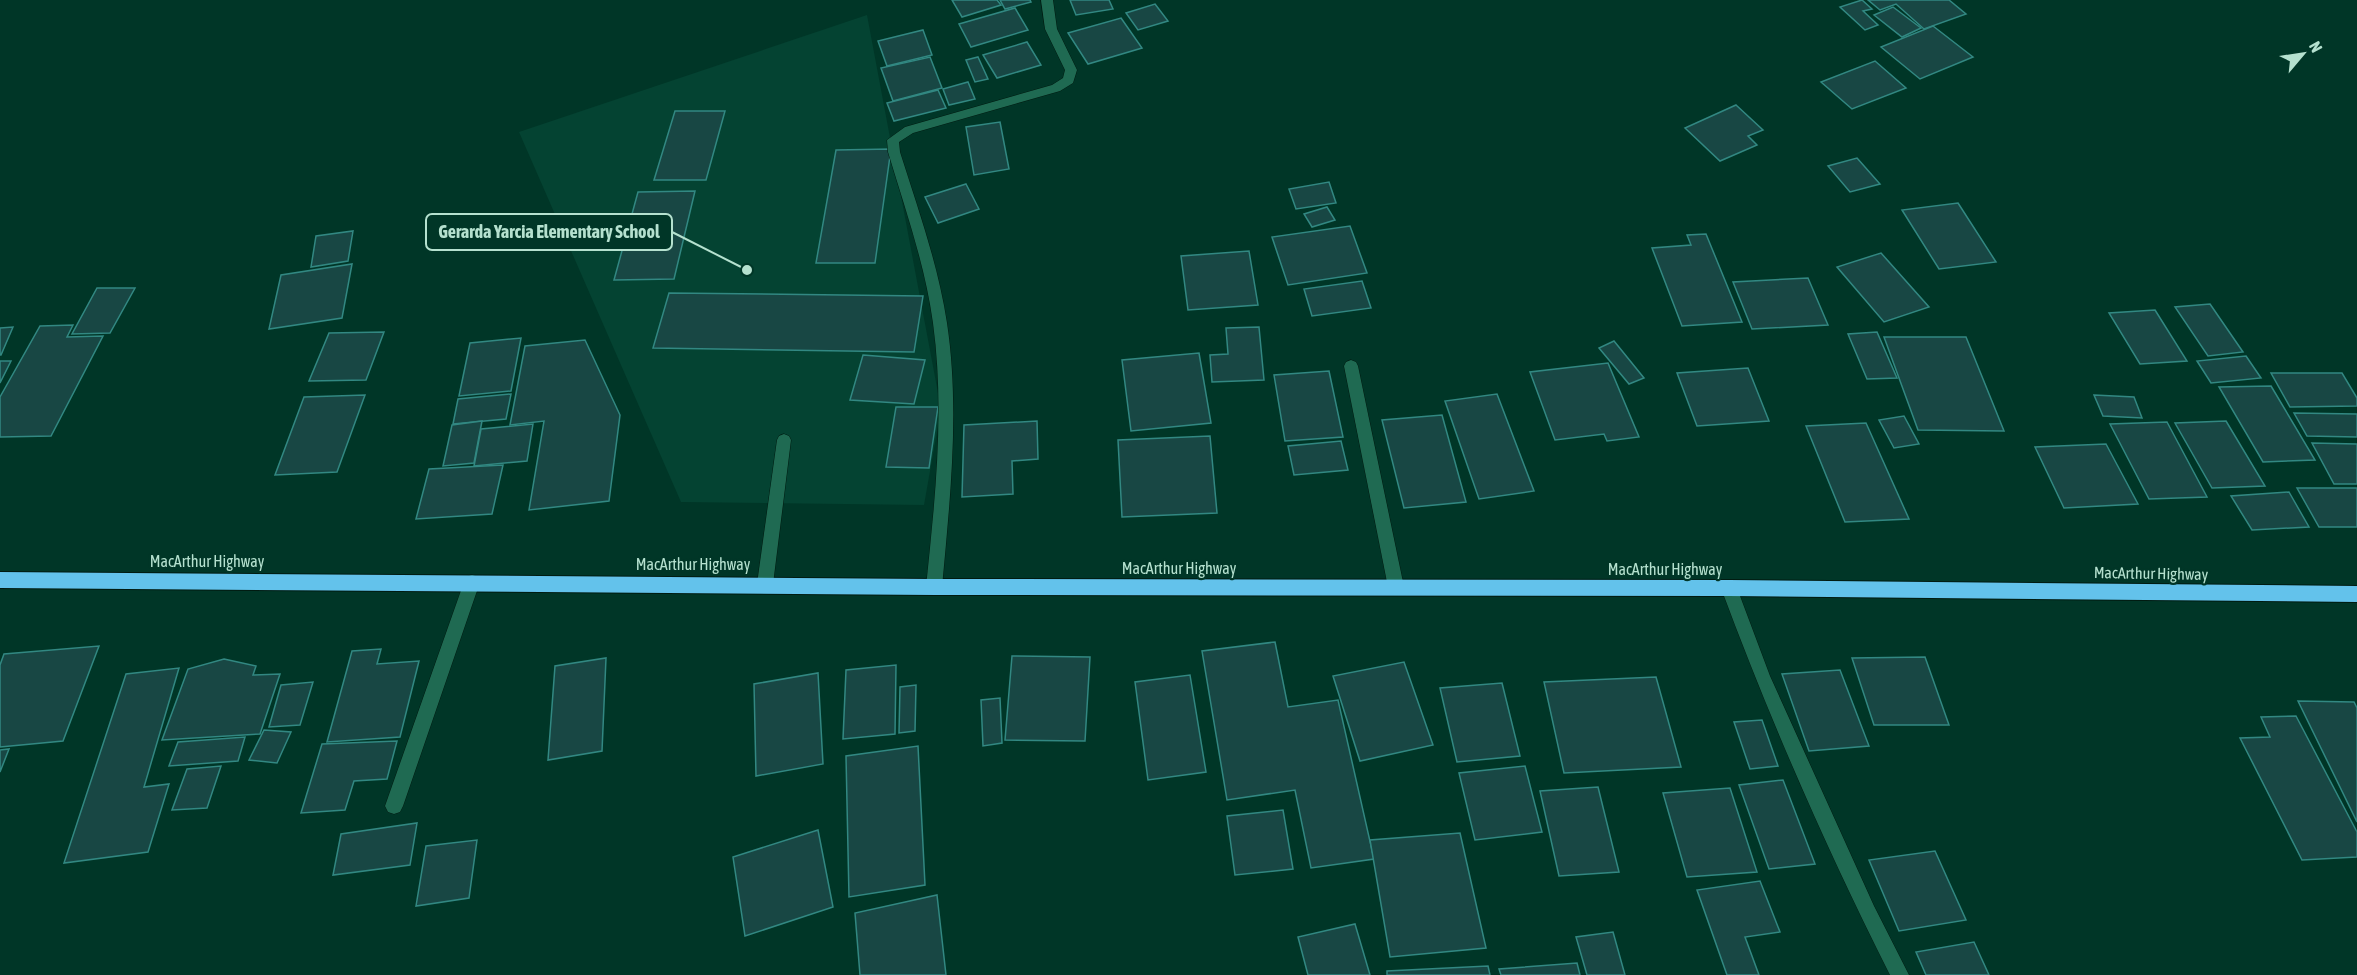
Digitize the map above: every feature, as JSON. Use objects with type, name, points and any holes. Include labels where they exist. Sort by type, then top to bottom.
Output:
[{"type":"highway","name":"MacArthur Highway","points":[[0,580],[934,587],[1729,588],[2357,594]]},
{"type":"street","points":[[934,587],[944,484],[947,413],[942,343],[934,287],[894,152],[893,140],[909,130],[1056,88],[1069,80],[1071,70],[1051,29],[1047,0]]},
{"type":"street","points":[[1352,366],[1396,587]]},
{"type":"street","points":[[765,584],[784,440]]},
{"type":"street","points":[[394,806],[472,582]]},
{"type":"street","points":[[1729,588],[1762,677],[1868,912],[1900,975]]},
{"type":"shaded area","points":[[867,15],[941,409],[924,505],[681,502],[519,132]]},
{"type":"building","points":[[952,0],[997,0],[1001,5],[962,17]]},
{"type":"building","points":[[1000,0],[1030,0],[1031,2],[1005,9]]},
{"type":"building","points":[[1070,0],[1109,0],[1113,9],[1076,15]]},
{"type":"building","points":[[1862,0],[1872,9],[1863,11],[1878,25],[1865,30],[1840,7]]},
{"type":"building","points":[[1868,0],[1949,0],[1966,14],[1924,29],[1896,4],[1880,10]]},
{"type":"building","points":[[1155,4],[1168,21],[1138,30],[1126,13]]},
{"type":"building","points":[[1893,7],[1921,28],[1902,37],[1874,15]]},
{"type":"building","points":[[1015,8],[1028,30],[971,47],[959,24]]},
{"type":"building","points":[[1121,18],[1142,48],[1088,64],[1068,33]]},
{"type":"building","points":[[1933,26],[1973,57],[1920,79],[1881,47]]},
{"type":"building","points":[[923,30],[932,55],[887,66],[878,41]]},
{"type":"building","points":[[1027,42],[1041,65],[997,78],[983,55]]},
{"type":"building","points":[[930,57],[942,88],[893,101],[881,68]]},
{"type":"building","points":[[978,57],[988,79],[975,82],[966,60]]},
{"type":"building","points":[[1875,61],[1906,88],[1852,109],[1821,82]]},
{"type":"building","points":[[968,82],[975,99],[949,105],[943,89]]},
{"type":"building","points":[[938,90],[946,108],[894,121],[887,103]]},
{"type":"building","points":[[1736,105],[1763,130],[1748,136],[1757,145],[1720,161],[1685,128]]},
{"type":"building","points":[[675,111],[725,111],[706,180],[654,180]]},
{"type":"building","points":[[1000,122],[1009,169],[974,175],[966,127]]},
{"type":"building","points":[[891,149],[875,263],[816,263],[836,150]]},
{"type":"building","points":[[1857,158],[1880,184],[1850,192],[1828,166]]},
{"type":"building","points":[[1329,182],[1336,203],[1296,209],[1289,189]]},
{"type":"building","points":[[966,184],[979,209],[938,223],[925,197]]},
{"type":"building","points":[[695,191],[674,279],[614,280],[638,192]]},
{"type":"building","points":[[1958,203],[1996,262],[1939,269],[1902,210]]},
{"type":"building","points":[[1327,207],[1335,220],[1312,227],[1304,214]]},
{"type":"building","points":[[1350,226],[1367,273],[1288,285],[1272,237]]},
{"type":"building","points":[[353,231],[348,261],[311,267],[316,236]]},
{"type":"building","points":[[1706,234],[1742,322],[1682,326],[1652,248],[1691,245],[1687,235]]},
{"type":"building","points":[[1249,251],[1258,305],[1188,310],[1181,256]]},
{"type":"building","points":[[1881,253],[1929,307],[1884,322],[1837,267]]},
{"type":"building","points":[[352,264],[342,318],[269,329],[281,275]]},
{"type":"building","points":[[1808,278],[1828,325],[1752,329],[1733,282]]},
{"type":"building","points":[[1362,281],[1371,308],[1312,316],[1304,289]]},
{"type":"building","points":[[97,288],[135,288],[110,333],[72,334]]},
{"type":"building","points":[[669,293],[923,296],[914,352],[653,348]]},
{"type":"building","points":[[2210,304],[2243,352],[2208,356],[2175,307]]},
{"type":"building","points":[[2155,310],[2187,361],[2140,364],[2109,313]]},
{"type":"building","points":[[73,325],[67,337],[103,336],[51,436],[0,437],[0,397],[40,326]]},
{"type":"building","points":[[13,327],[1,355],[0,355],[0,328]]},
{"type":"building","points":[[1259,327],[1264,380],[1212,382],[1210,355],[1228,354],[1226,328]]},
{"type":"building","points":[[384,332],[366,380],[309,381],[329,333]]},
{"type":"building","points":[[1877,332],[1897,378],[1867,379],[1848,334]]},
{"type":"building","points":[[1884,337],[1966,337],[2004,431],[1918,430]]},
{"type":"building","points":[[521,338],[511,391],[459,396],[470,343]]},
{"type":"building","points":[[585,340],[620,415],[609,501],[529,510],[544,421],[510,425],[525,346]]},
{"type":"building","points":[[1614,341],[1644,378],[1629,384],[1599,348]]},
{"type":"building","points":[[1199,353],[1211,423],[1131,431],[1122,360]]},
{"type":"building","points":[[863,355],[925,360],[914,404],[850,400]]},
{"type":"building","points":[[2246,356],[2261,378],[2211,383],[2197,361]]},
{"type":"building","points":[[0,361],[11,361],[0,383]]},
{"type":"building","points":[[1608,363],[1639,437],[1607,441],[1604,434],[1555,440],[1530,372]]},
{"type":"building","points":[[1748,368],[1769,421],[1697,426],[1677,373]]},
{"type":"building","points":[[1329,371],[1343,437],[1285,441],[1274,375]]},
{"type":"building","points":[[2271,373],[2342,373],[2357,398],[2357,406],[2290,407]]},
{"type":"building","points":[[2271,386],[2315,460],[2263,462],[2219,387]]},
{"type":"building","points":[[511,394],[506,419],[453,424],[458,399]]},
{"type":"building","points":[[1497,394],[1534,491],[1479,499],[1445,401]]},
{"type":"building","points":[[365,395],[337,472],[275,475],[304,397]]},
{"type":"building","points":[[2094,395],[2134,397],[2142,418],[2103,416]]},
{"type":"building","points":[[896,407],[938,407],[929,468],[886,467]]},
{"type":"building","points":[[2294,413],[2357,414],[2357,437],[2307,436]]},
{"type":"building","points":[[1442,415],[1466,502],[1404,508],[1382,420]]},
{"type":"building","points":[[1904,416],[1919,444],[1894,448],[1879,420]]},
{"type":"building","points":[[482,421],[474,463],[443,466],[452,425]]},
{"type":"building","points":[[1037,421],[1038,459],[1012,461],[1013,494],[962,497],[964,425]]},
{"type":"building","points":[[2226,421],[2265,486],[2212,488],[2175,423]]},
{"type":"building","points":[[2167,422],[2207,497],[2149,499],[2110,424]]},
{"type":"building","points":[[1866,423],[1909,519],[1845,522],[1806,426]]},
{"type":"building","points":[[533,424],[527,461],[474,466],[481,429]]},
{"type":"building","points":[[1210,436],[1217,513],[1122,517],[1118,440]]},
{"type":"building","points":[[1341,441],[1348,470],[1294,475],[1288,446]]},
{"type":"building","points":[[2312,443],[2357,444],[2357,484],[2334,484]]},
{"type":"building","points":[[2106,444],[2138,504],[2064,508],[2035,447]]},
{"type":"building","points":[[503,465],[492,514],[416,519],[429,469]]},
{"type":"building","points":[[2297,488],[2357,488],[2357,527],[2319,527]]},
{"type":"building","points":[[2289,492],[2309,527],[2252,530],[2231,496]]},
{"type":"building","points":[[1275,642],[1288,707],[1338,700],[1374,859],[1311,868],[1295,790],[1227,800],[1202,651]]},
{"type":"building","points":[[99,646],[63,741],[0,747],[0,665],[4,654]]},
{"type":"building","points":[[381,649],[377,664],[419,661],[400,737],[327,742],[352,651]]},
{"type":"building","points":[[1012,656],[1090,657],[1085,741],[1005,740]]},
{"type":"building","points":[[1925,657],[1949,725],[1874,725],[1852,658]]},
{"type":"building","points":[[606,658],[602,751],[548,760],[555,666]]},
{"type":"building","points":[[224,659],[256,666],[253,675],[280,674],[260,734],[162,740],[188,669]]},
{"type":"building","points":[[1404,662],[1433,745],[1360,761],[1333,676]]},
{"type":"building","points":[[896,665],[895,734],[843,739],[846,670]]},
{"type":"building","points":[[179,668],[144,787],[169,784],[148,852],[64,863],[126,674]]},
{"type":"building","points":[[1840,670],[1869,746],[1809,751],[1782,674]]},
{"type":"building","points":[[818,673],[823,764],[756,776],[754,684]]},
{"type":"building","points":[[1190,675],[1206,772],[1148,780],[1135,682]]},
{"type":"building","points":[[1656,677],[1681,767],[1564,773],[1544,682]]},
{"type":"building","points":[[313,682],[300,725],[269,727],[281,685]]},
{"type":"building","points":[[1502,683],[1520,756],[1457,762],[1440,688]]},
{"type":"building","points":[[916,685],[915,731],[899,733],[900,687]]},
{"type":"building","points":[[1000,698],[1002,743],[983,746],[981,700]]},
{"type":"building","points":[[2298,701],[2354,702],[2357,708],[2357,822]]},
{"type":"building","points":[[2296,716],[2357,832],[2357,857],[2302,860],[2240,738],[2270,737],[2261,717]]},
{"type":"building","points":[[1762,720],[1778,766],[1750,769],[1734,722]]},
{"type":"building","points":[[264,730],[291,732],[277,763],[249,760]]},
{"type":"building","points":[[245,737],[238,761],[169,766],[178,742]]},
{"type":"building","points":[[397,741],[387,779],[354,781],[345,810],[301,813],[322,744]]},
{"type":"building","points":[[918,746],[925,885],[849,897],[846,756]]},
{"type":"building","points":[[9,749],[0,772],[0,750]]},
{"type":"building","points":[[221,766],[207,808],[172,810],[187,769]]},
{"type":"building","points":[[1525,766],[1542,832],[1475,840],[1459,773]]},
{"type":"building","points":[[1783,780],[1815,864],[1769,869],[1739,785]]},
{"type":"building","points":[[1598,787],[1619,872],[1559,876],[1540,791]]},
{"type":"building","points":[[1730,788],[1757,872],[1687,877],[1663,793]]},
{"type":"building","points":[[1283,810],[1293,869],[1235,875],[1227,816]]},
{"type":"building","points":[[417,823],[410,865],[333,875],[341,834]]},
{"type":"building","points":[[818,830],[833,907],[745,936],[733,857]]},
{"type":"building","points":[[1460,833],[1486,948],[1390,957],[1370,840]]},
{"type":"building","points":[[477,840],[469,898],[416,906],[426,846]]},
{"type":"building","points":[[1935,851],[1966,920],[1899,931],[1869,860]]},
{"type":"building","points":[[1760,881],[1780,932],[1745,937],[1759,975],[1727,975],[1697,890]]},
{"type":"building","points":[[937,895],[946,975],[860,975],[855,913]]},
{"type":"building","points":[[1355,924],[1370,975],[1308,975],[1298,937]]},
{"type":"building","points":[[1613,932],[1625,975],[1587,975],[1576,937]]},
{"type":"building","points":[[1974,942],[1989,975],[1926,975],[1916,952]]},
{"type":"building","points":[[1577,963],[1580,975],[1501,975],[1499,969]]},
{"type":"building","points":[[1488,966],[1490,975],[1387,975],[1387,971]]},
{"type":"place","name":"Gerarda Yarcia Elementary School","points":[[747,270]]}]
